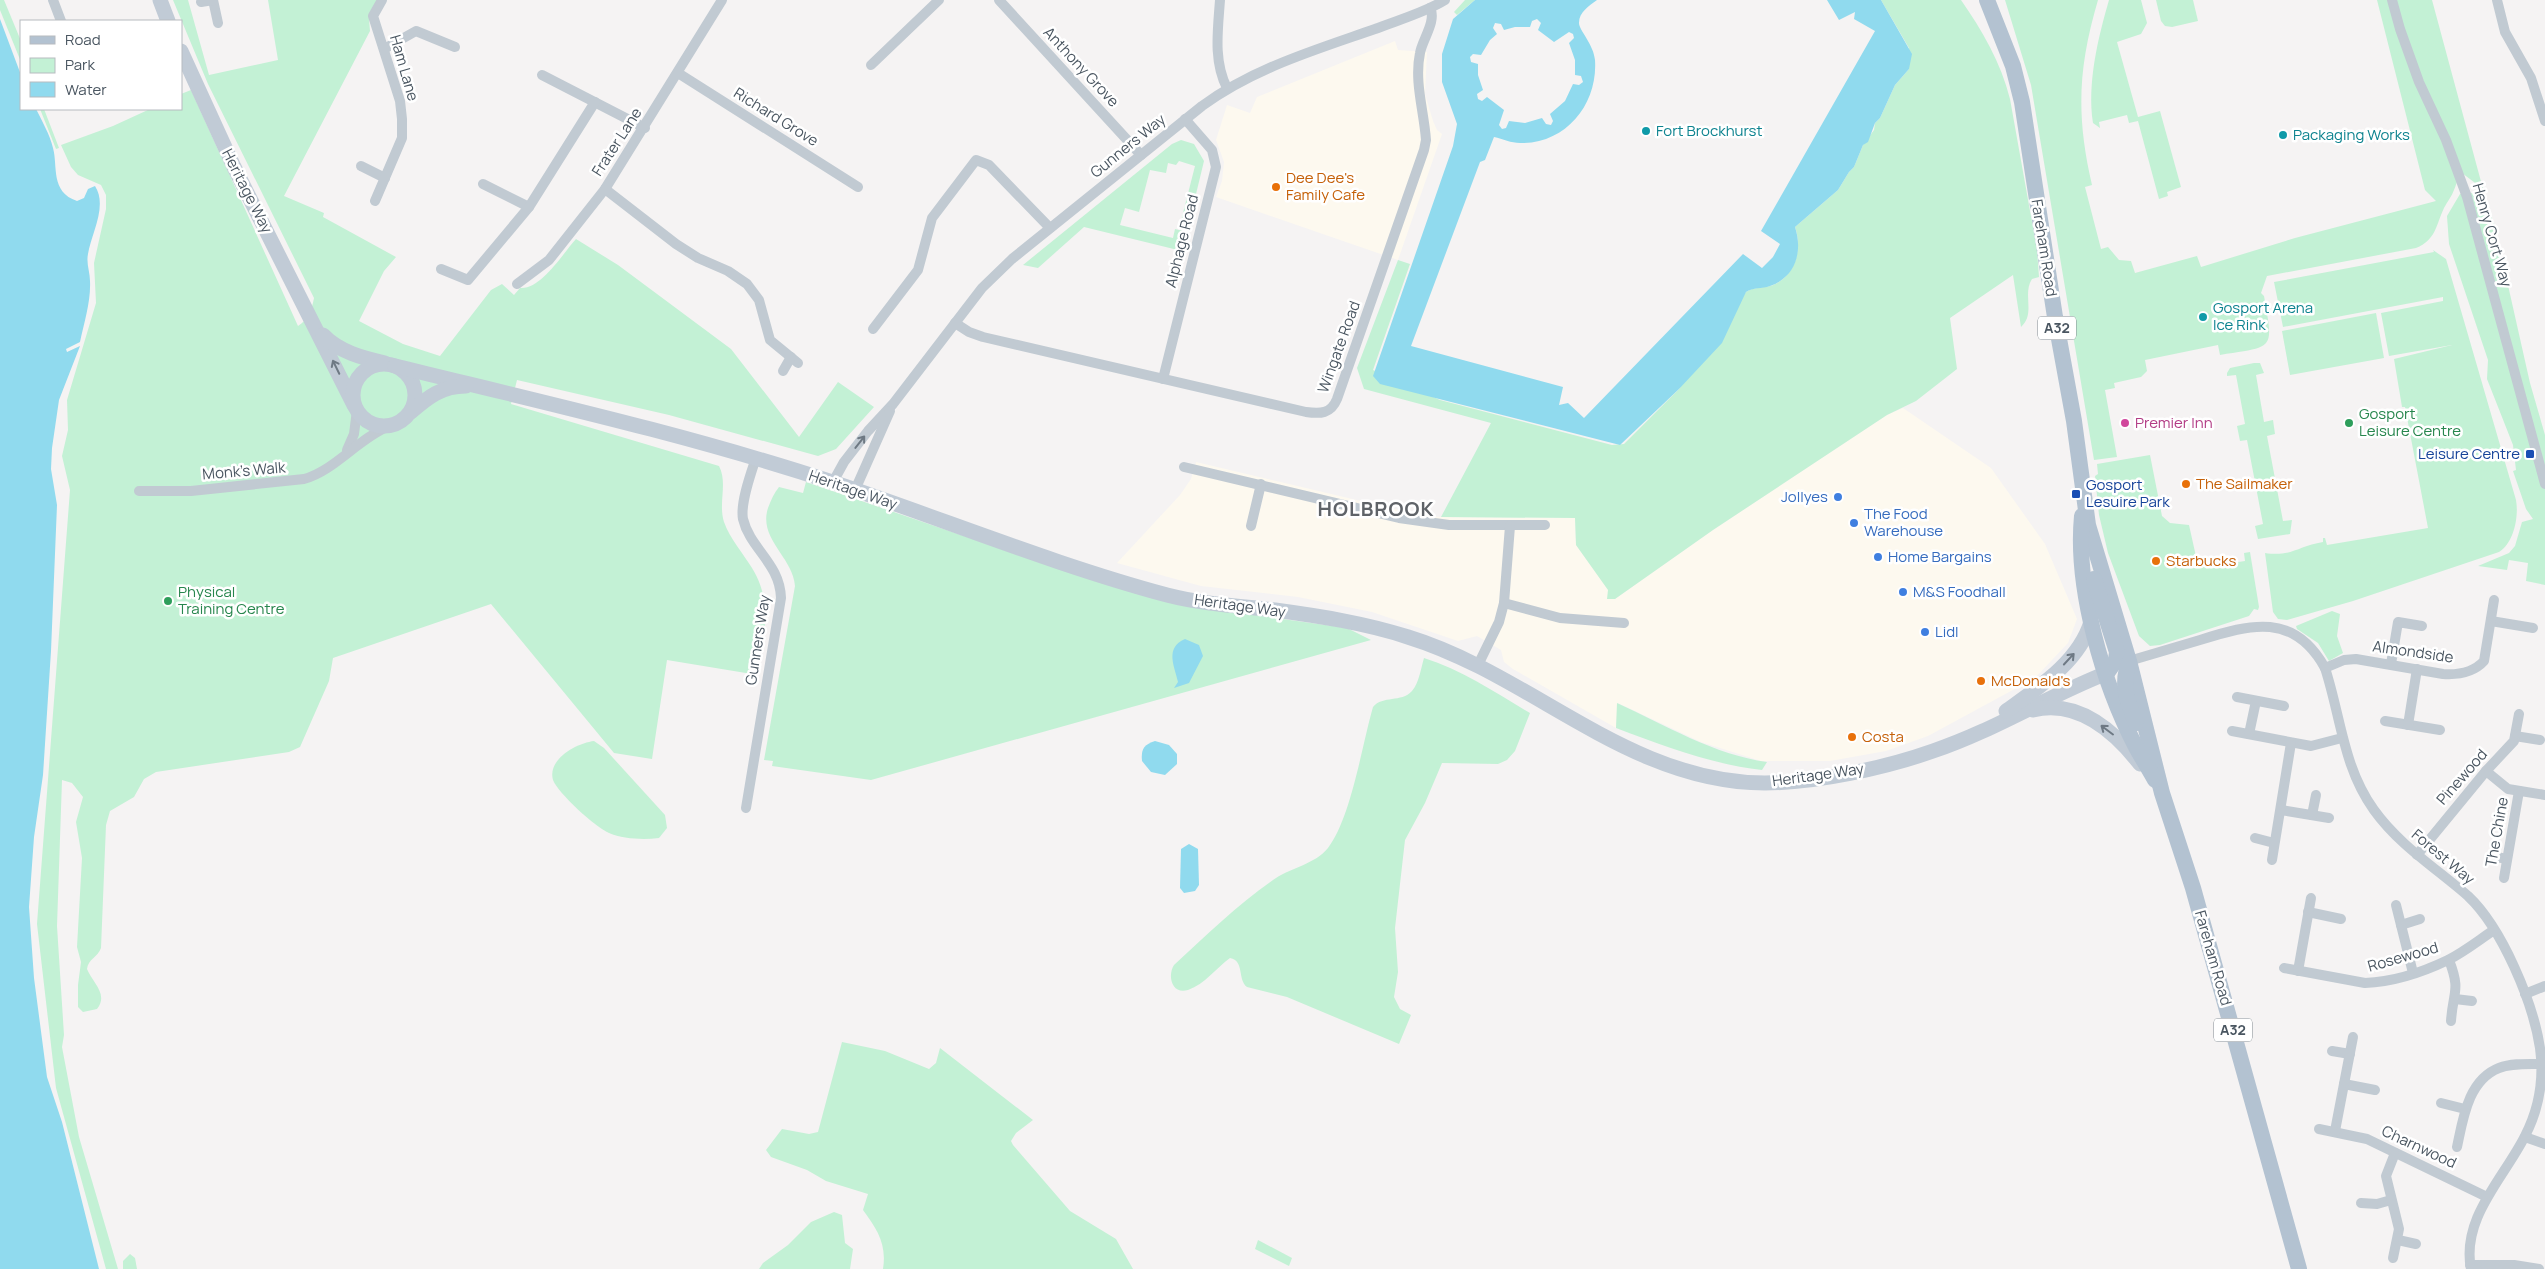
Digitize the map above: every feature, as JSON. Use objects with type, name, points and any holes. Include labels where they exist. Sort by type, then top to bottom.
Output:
[{"type":"main road","name":"Fareham Road","points":[[1986,0],[2013,66],[2022,102],[2055,317],[2074,421],[2088,525],[2130,661],[2162,793],[2193,888],[2299,1269]]},
{"type":"main road","name":"Fareham Road","points":[[2084,500],[2080,539],[2083,586],[2091,622],[2128,730],[2162,793]]},
{"type":"main road","name":"A32","points":[[2088,525],[2093,575],[2099,600],[2117,652],[2116,660],[2107,673]]},
{"type":"main road","name":"A32","points":[[2130,661],[2123,676],[2124,686],[2153,775]]},
{"type":"main road","points":[[2107,673],[2130,661]]},
{"type":"street","points":[[53,0],[61,20]]},
{"type":"street","points":[[160,0],[168,20]]},
{"type":"street","points":[[201,2],[213,0],[218,23]]},
{"type":"street","name":"Ham Lane","points":[[375,200],[402,138],[400,100],[373,16],[382,0]]},
{"type":"street","name":"Frater Lane","points":[[517,284],[549,260],[605,189],[645,128],[722,0]]},
{"type":"street","points":[[871,65],[939,0]]},
{"type":"street","name":"Anthony Grove","points":[[999,0],[1141,155]]},
{"type":"street","points":[[1220,0],[1218,63],[1221,77],[1227,88]]},
{"type":"street","name":"Gunners Way","points":[[833,482],[844,462],[868,431],[894,404],[982,288],[1012,259],[1185,119],[1227,88],[1274,66],[1430,8],[1445,0]]},
{"type":"street","name":"Henry Cort Way","points":[[2392,0],[2419,82],[2446,140],[2467,197],[2545,484]]},
{"type":"street","points":[[2497,0],[2505,32],[2531,78],[2545,121]]},
{"type":"street","name":"Wingate Road","points":[[955,323],[969,332],[1162,379],[1306,412],[1324,412],[1333,406],[1425,145],[1418,69],[1421,50],[1432,16],[1430,8]]},
{"type":"street","points":[[384,49],[416,31],[455,47]]},
{"type":"street","name":"Heritage Way","points":[[182,53],[234,167],[356,408]]},
{"type":"street","name":"Richard Grove","points":[[678,73],[858,187]]},
{"type":"street","points":[[542,75],[645,128]]},
{"type":"street","points":[[441,269],[468,280],[529,207],[595,102]]},
{"type":"street","name":"Alphage Road","points":[[1162,379],[1216,167],[1212,150],[1185,119]]},
{"type":"street","points":[[873,329],[918,270],[932,218],[976,160],[989,164],[1050,228]]},
{"type":"street","points":[[361,166],[385,178]]},
{"type":"street","points":[[484,184],[529,207]]},
{"type":"street","points":[[605,189],[676,244],[698,258],[728,271],[746,284],[759,300],[770,340],[795,360],[783,371]]},
{"type":"street","name":"Heritage Way","points":[[317,328],[336,346],[353,354],[391,365],[657,429],[756,458],[833,482],[1170,596],[1324,617],[1379,629],[1423,642],[1478,665],[1614,744],[1648,759],[1686,771],[1734,780],[1763,783],[1833,775],[1936,750],[2107,673]]},
{"type":"street","points":[[391,365],[405,371],[414,385],[415,402],[410,412],[401,422],[389,426],[367,422],[356,408],[353,390],[360,376],[372,366],[391,365]]},
{"type":"street","name":"Heritage Way","points":[[410,412],[432,394],[448,388],[465,386],[492,388]]},
{"type":"street","name":"Gunners Way","points":[[855,490],[894,404]]},
{"type":"street","name":"Monk's Walk","points":[[343,454],[354,434],[356,408]]},
{"type":"street","name":"Monk's Walk","points":[[138,491],[191,490],[295,481],[319,474],[369,436],[389,426]]},
{"type":"street","name":"Gunners Way","points":[[746,808],[780,598],[777,575],[749,533],[743,517],[746,493],[756,458]]},
{"type":"street","points":[[1184,466],[1425,522],[1510,526],[1546,525]]},
{"type":"street","points":[[1251,526],[1261,484]]},
{"type":"street","points":[[1478,665],[1499,622],[1504,603],[1510,526]]},
{"type":"street","name":"Almondside","points":[[2325,668],[2344,660],[2356,659],[2456,675],[2479,666],[2484,661],[2494,600]]},
{"type":"street","points":[[1504,603],[1560,618],[1624,623]]},
{"type":"street","points":[[2490,621],[2533,628]]},
{"type":"street","name":"Heritage Way","points":[[1976,732],[2058,670],[2079,648],[2091,622]]},
{"type":"street","points":[[2391,664],[2398,622],[2422,626]]},
{"type":"street","name":"Forest Way","points":[[2130,661],[2241,628],[2262,625],[2278,628],[2300,639],[2319,657],[2325,668],[2352,770],[2372,808],[2392,834],[2469,898],[2494,930],[2510,959],[2534,1021],[2541,1064],[2540,1089],[2536,1107],[2525,1137],[2488,1197],[2472,1235],[2470,1267]]},
{"type":"street","points":[[2408,725],[2418,669]]},
{"type":"street","points":[[2237,697],[2284,706]]},
{"type":"street","points":[[2249,734],[2256,701]]},
{"type":"street","name":"Heritage Way","points":[[2017,714],[2048,708],[2081,714],[2123,742],[2162,793]]},
{"type":"street","name":"Pinewood","points":[[2417,855],[2486,771],[2514,741],[2519,714]]},
{"type":"street","points":[[2385,721],[2440,730]]},
{"type":"street","points":[[2232,731],[2311,746],[2342,738]]},
{"type":"street","points":[[2515,736],[2540,740]]},
{"type":"street","points":[[2272,860],[2291,743]]},
{"type":"street","points":[[2486,771],[2508,788],[2545,795]]},
{"type":"street","name":"The Chine","points":[[2504,878],[2519,791]]},
{"type":"street","points":[[2312,816],[2316,794]]},
{"type":"street","points":[[2281,810],[2329,818]]},
{"type":"street","points":[[2255,838],[2274,843]]},
{"type":"street","points":[[2491,856],[2507,859]]},
{"type":"street","points":[[2298,971],[2311,898]]},
{"type":"street","points":[[2396,905],[2413,973]]},
{"type":"street","points":[[2308,912],[2341,919]]},
{"type":"street","points":[[2401,925],[2420,919]]},
{"type":"street","name":"Rosewood","points":[[2284,968],[2365,983],[2413,973],[2448,960],[2494,930]]},
{"type":"street","points":[[2448,960],[2456,980],[2451,1021]]},
{"type":"street","points":[[2525,994],[2545,986]]},
{"type":"street","points":[[2455,999],[2472,1001]]},
{"type":"street","points":[[2335,1131],[2353,1037]]},
{"type":"street","points":[[2332,1051],[2350,1054]]},
{"type":"street","points":[[2457,1147],[2465,1109],[2478,1084],[2490,1072],[2514,1065],[2541,1064]]},
{"type":"street","points":[[2344,1084],[2375,1090]]},
{"type":"street","points":[[2441,1103],[2465,1109]]},
{"type":"street","name":"Charnwood","points":[[2319,1129],[2367,1139],[2488,1197]]},
{"type":"street","points":[[2525,1137],[2545,1144]]},
{"type":"street","points":[[2393,1258],[2399,1230],[2386,1176],[2395,1153]]},
{"type":"street","points":[[2361,1202],[2377,1204],[2391,1200]]},
{"type":"street","points":[[2398,1240],[2416,1244]]},
{"type":"street","points":[[2470,1267],[2514,1265],[2539,1269]]},
{"type":"shaded area","points":[[1395,41],[1398,50],[1427,52],[1425,94],[1433,121],[1437,130],[1442,134],[1398,260],[1216,197],[1222,181],[1224,162],[1216,140],[1227,105],[1250,113],[1257,97]]},
{"type":"shaded area","points":[[1903,408],[1991,468],[2045,544],[2077,619],[2068,643],[2035,678],[1928,736],[1886,751],[1830,761],[1761,761],[1701,742],[1618,703],[1616,728],[1513,669],[1504,662],[1501,650],[1477,636],[1458,641],[1372,612],[1298,597],[1201,586],[1117,563],[1180,495],[1191,479],[1196,462],[1420,515],[1441,517],[1575,518],[1576,545],[1615,599],[1713,530],[1887,415]]},
{"type":"green space","points":[[0,0],[4,0],[20,39],[20,60],[0,10]]},
{"type":"green space","points":[[173,0],[188,0],[209,75],[278,60],[268,0],[379,0],[369,19],[370,31],[284,196],[324,213],[323,217],[396,257],[384,271],[359,321],[403,344],[440,356],[491,290],[502,284],[514,295],[520,288],[536,283],[551,270],[576,239],[618,265],[731,349],[799,437],[838,382],[874,407],[836,449],[818,456],[669,415],[517,380],[511,404],[719,466],[723,479],[722,515],[724,522],[733,540],[752,568],[763,594],[765,620],[758,675],[667,660],[652,759],[614,753],[491,604],[333,658],[329,681],[300,747],[289,752],[156,772],[144,779],[134,797],[110,811],[106,825],[101,948],[89,963],[87,969],[98,988],[101,998],[97,1009],[83,1012],[78,1007],[81,962],[77,947],[82,858],[76,822],[83,797],[72,783],[62,780],[57,926],[64,1035],[62,1047],[79,1137],[118,1269],[106,1269],[56,1088],[37,924],[70,490],[62,456],[68,430],[67,400],[96,303],[94,263],[106,209],[106,195],[101,185],[78,175],[71,167],[61,145],[113,126],[148,110],[182,110],[182,94],[191,90],[298,326],[309,314],[314,298],[208,84]]},
{"type":"green space","points":[[1465,0],[1475,0],[1457,15],[1454,12]]},
{"type":"green space","points":[[1881,0],[1961,0],[1996,60],[2010,99],[2037,250],[2039,277],[2032,279],[2029,285],[2028,316],[2021,327],[2013,275],[1950,318],[1957,369],[1916,401],[1887,415],[1713,530],[1615,599],[1607,599],[1608,590],[1576,545],[1575,518],[1441,517],[1491,423],[1364,389],[1357,368],[1398,260],[1410,264],[1373,370],[1440,400],[1612,445],[1624,444],[1679,389],[1746,292],[1779,282],[1791,270],[1795,262],[1798,244],[1795,227],[1838,190],[1854,167],[1863,145],[1874,130],[1875,123],[1880,118],[1895,85],[1909,69],[1909,48]]},
{"type":"green space","points":[[2005,0],[2098,0],[2086,48],[2083,70],[2083,137],[2092,185],[2085,187],[2101,249],[2108,247],[2119,260],[2131,261],[2135,273],[2197,256],[2201,267],[2295,238],[2436,201],[2425,190],[2377,0],[2432,0],[2483,189],[2462,173],[2432,236],[2423,245],[2416,248],[2267,276],[2261,293],[2264,296],[2269,337],[2266,343],[2260,347],[2220,355],[2218,345],[2145,360],[2147,371],[2141,377],[2114,383],[2115,388],[2105,390],[2117,457],[2094,460],[2031,85]]},
{"type":"green space","points":[[2109,0],[2141,0],[2147,23],[2141,34],[2117,42],[2138,117],[2160,111],[2181,187],[2167,192],[2168,196],[2159,199],[2138,121],[2129,123],[2127,115],[2099,122],[2100,128],[2093,123],[2091,92],[2095,61]]},
{"type":"green space","points":[[2156,0],[2193,0],[2198,21],[2172,27],[2165,26],[2161,21]]},
{"type":"green space","points":[[40,110],[44,110],[59,148],[56,149]]},
{"type":"green space","points":[[1181,140],[1194,144],[1204,161],[1189,223],[1181,221],[1195,166],[1179,161],[1176,165],[1168,163],[1166,173],[1150,170],[1139,212],[1125,208],[1120,225],[1173,238],[1175,229],[1187,232],[1182,251],[1084,227],[1038,268],[1023,265],[1172,144]]},
{"type":"green space","points":[[2468,192],[2482,200],[2494,223],[2530,383],[2545,435],[2545,585],[2526,581],[2528,563],[2509,560],[2507,570],[2478,566],[2509,553],[2515,546],[2522,522],[2533,519],[2526,509],[2513,471],[2516,470],[2513,445],[2487,379],[2488,360],[2449,244],[2447,216],[2460,194]]},
{"type":"green space","points":[[2433,250],[2446,259],[2516,500],[2517,514],[2512,536],[2499,552],[2353,601],[2287,620],[2278,619],[2273,612],[2265,553],[2282,554],[2323,542],[2323,538],[2325,538],[2327,545],[2428,528],[2405,407],[2402,407],[2394,359],[2452,345],[2389,356],[2381,313],[2443,301],[2443,297],[2283,327],[2274,282],[2434,252]]},
{"type":"green space","points":[[2376,313],[2384,358],[2290,375],[2282,331]]},
{"type":"green space","points":[[2260,363],[2264,373],[2256,375],[2264,422],[2273,420],[2275,434],[2267,436],[2283,521],[2292,520],[2290,534],[2258,539],[2255,526],[2263,524],[2247,440],[2240,441],[2237,426],[2245,424],[2236,375],[2227,376],[2230,368]]},
{"type":"green space","points":[[2150,455],[2162,516],[2170,523],[2189,525],[2197,561],[2205,560],[2206,567],[2245,561],[2244,553],[2250,552],[2259,607],[2258,610],[2254,609],[2249,616],[2160,645],[2150,646],[2139,636],[2108,553],[2099,515],[2095,476],[2098,474],[2097,464]]},
{"type":"green space","points":[[806,482],[1002,549],[1176,604],[1347,628],[1371,640],[871,780],[772,766],[773,761],[764,760],[795,586],[789,566],[772,539],[766,519],[769,505],[779,487],[803,493]]},
{"type":"green space","points":[[2332,611],[2340,614],[2337,636],[2343,653],[2329,661],[2318,643],[2297,629],[2296,626]]},
{"type":"green space","points":[[1424,658],[1465,675],[1530,713],[1515,751],[1507,760],[1498,764],[1442,763],[1425,803],[1405,840],[1395,928],[1398,972],[1394,997],[1400,1009],[1411,1015],[1399,1044],[1287,997],[1247,987],[1242,980],[1238,963],[1230,958],[1200,984],[1188,990],[1178,990],[1172,984],[1171,979],[1174,965],[1262,888],[1283,874],[1317,858],[1328,848],[1343,819],[1355,781],[1373,707],[1382,701],[1408,695],[1418,680]]},
{"type":"green space","points":[[1617,703],[1709,746],[1728,753],[1767,762],[1762,770],[1706,759],[1616,728]]},
{"type":"green space","points":[[594,741],[604,748],[665,815],[667,828],[659,838],[620,837],[603,830],[578,809],[556,786],[552,772],[554,765],[559,759],[572,749]]},
{"type":"green space","points":[[842,1042],[885,1051],[929,1069],[936,1063],[940,1048],[1033,1120],[1016,1133],[1011,1141],[1013,1145],[1070,1211],[1116,1239],[1133,1269],[883,1269],[884,1252],[880,1237],[863,1210],[868,1194],[826,1181],[807,1170],[771,1157],[766,1150],[782,1129],[809,1134],[818,1132]]},
{"type":"green space","points":[[834,1212],[842,1215],[845,1243],[853,1249],[850,1269],[759,1269],[763,1263],[788,1245],[811,1222]]},
{"type":"green space","points":[[1258,1240],[1292,1258],[1289,1266],[1255,1249]]},
{"type":"green space","points":[[130,1254],[135,1258],[137,1269],[123,1269],[123,1261]]},
{"type":"water","points":[[1475,0],[1597,0],[1585,10],[1579,19],[1580,26],[1592,49],[1595,60],[1595,76],[1585,106],[1565,129],[1552,137],[1537,142],[1520,143],[1494,137],[1485,160],[1480,162],[1411,346],[1563,387],[1559,405],[1568,403],[1584,418],[1743,254],[1762,268],[1773,257],[1780,244],[1761,231],[1875,31],[1854,19],[1855,12],[1839,20],[1827,0],[1881,0],[1912,54],[1909,69],[1895,85],[1880,118],[1875,123],[1868,142],[1863,145],[1854,167],[1838,190],[1795,227],[1798,245],[1795,262],[1791,270],[1779,282],[1746,292],[1722,343],[1679,389],[1620,445],[1380,384],[1373,376],[1453,146],[1457,124],[1442,82],[1442,54],[1453,19]],"holes":[[[1537,19],[1541,23],[1538,30],[1554,42],[1569,32],[1573,34],[1574,38],[1569,43],[1575,60],[1575,75],[1581,76],[1583,82],[1579,85],[1573,84],[1565,101],[1550,114],[1553,121],[1551,125],[1546,124],[1542,118],[1525,123],[1509,121],[1506,128],[1502,129],[1499,125],[1504,110],[1487,97],[1482,101],[1478,99],[1477,94],[1483,90],[1478,75],[1478,64],[1471,62],[1470,57],[1473,54],[1481,55],[1490,40],[1497,34],[1493,28],[1495,23],[1501,24],[1504,30],[1515,27],[1530,27],[1532,21]]]},
{"type":"water","points":[[0,19],[20,72],[20,110],[36,110],[53,148],[59,185],[68,197],[77,201],[84,198],[88,189],[95,186],[100,202],[98,220],[88,257],[90,289],[87,312],[80,342],[66,349],[67,352],[80,346],[59,400],[52,448],[51,469],[57,505],[51,651],[43,775],[34,837],[29,907],[34,978],[47,1077],[62,1122],[99,1269],[0,1269]]},
{"type":"water","points":[[1185,639],[1199,645],[1203,656],[1189,683],[1174,688],[1178,682],[1173,664],[1173,653],[1175,647]]},
{"type":"water","points":[[1155,741],[1169,745],[1177,754],[1177,764],[1165,775],[1151,772],[1142,761],[1144,748]]},
{"type":"water","points":[[1189,844],[1198,849],[1199,885],[1195,891],[1184,893],[1180,888],[1181,849]]},
{"type":"place","name":"Fort Brockhurst","points":[[1646,131]]},
{"type":"place","name":"Packaging Works","points":[[2283,135]]},
{"type":"place","name":"Dee Dee's Family Cafe","points":[[1276,187]]},
{"type":"place","name":"Gosport Arena Ice Rink","points":[[2203,317]]},
{"type":"place","name":"Premier Inn","points":[[2125,423]]},
{"type":"place","name":"Gosport Leisure Centre","points":[[2349,423]]},
{"type":"place","name":"Leisure Centre","points":[[2530,454]]},
{"type":"place","name":"The Sailmaker","points":[[2186,484]]},
{"type":"place","name":"Gosport Lesuire Park","points":[[2076,494]]},
{"type":"place","name":"Jollyes","points":[[1838,497]]},
{"type":"place","name":"The Food Warehouse","points":[[1854,523]]},
{"type":"place","name":"Home Bargains","points":[[1878,557]]},
{"type":"place","name":"Starbucks","points":[[2156,561]]},
{"type":"place","name":"M&S Foodhall","points":[[1903,592]]},
{"type":"place","name":"Physical Training Centre","points":[[168,601]]},
{"type":"place","name":"Lidl","points":[[1925,632]]},
{"type":"place","name":"McDonald's","points":[[1981,681]]},
{"type":"place","name":"Costa","points":[[1852,737]]},
{"type":"district","name":"HOLBROOK","points":[[1376,509]]}]
